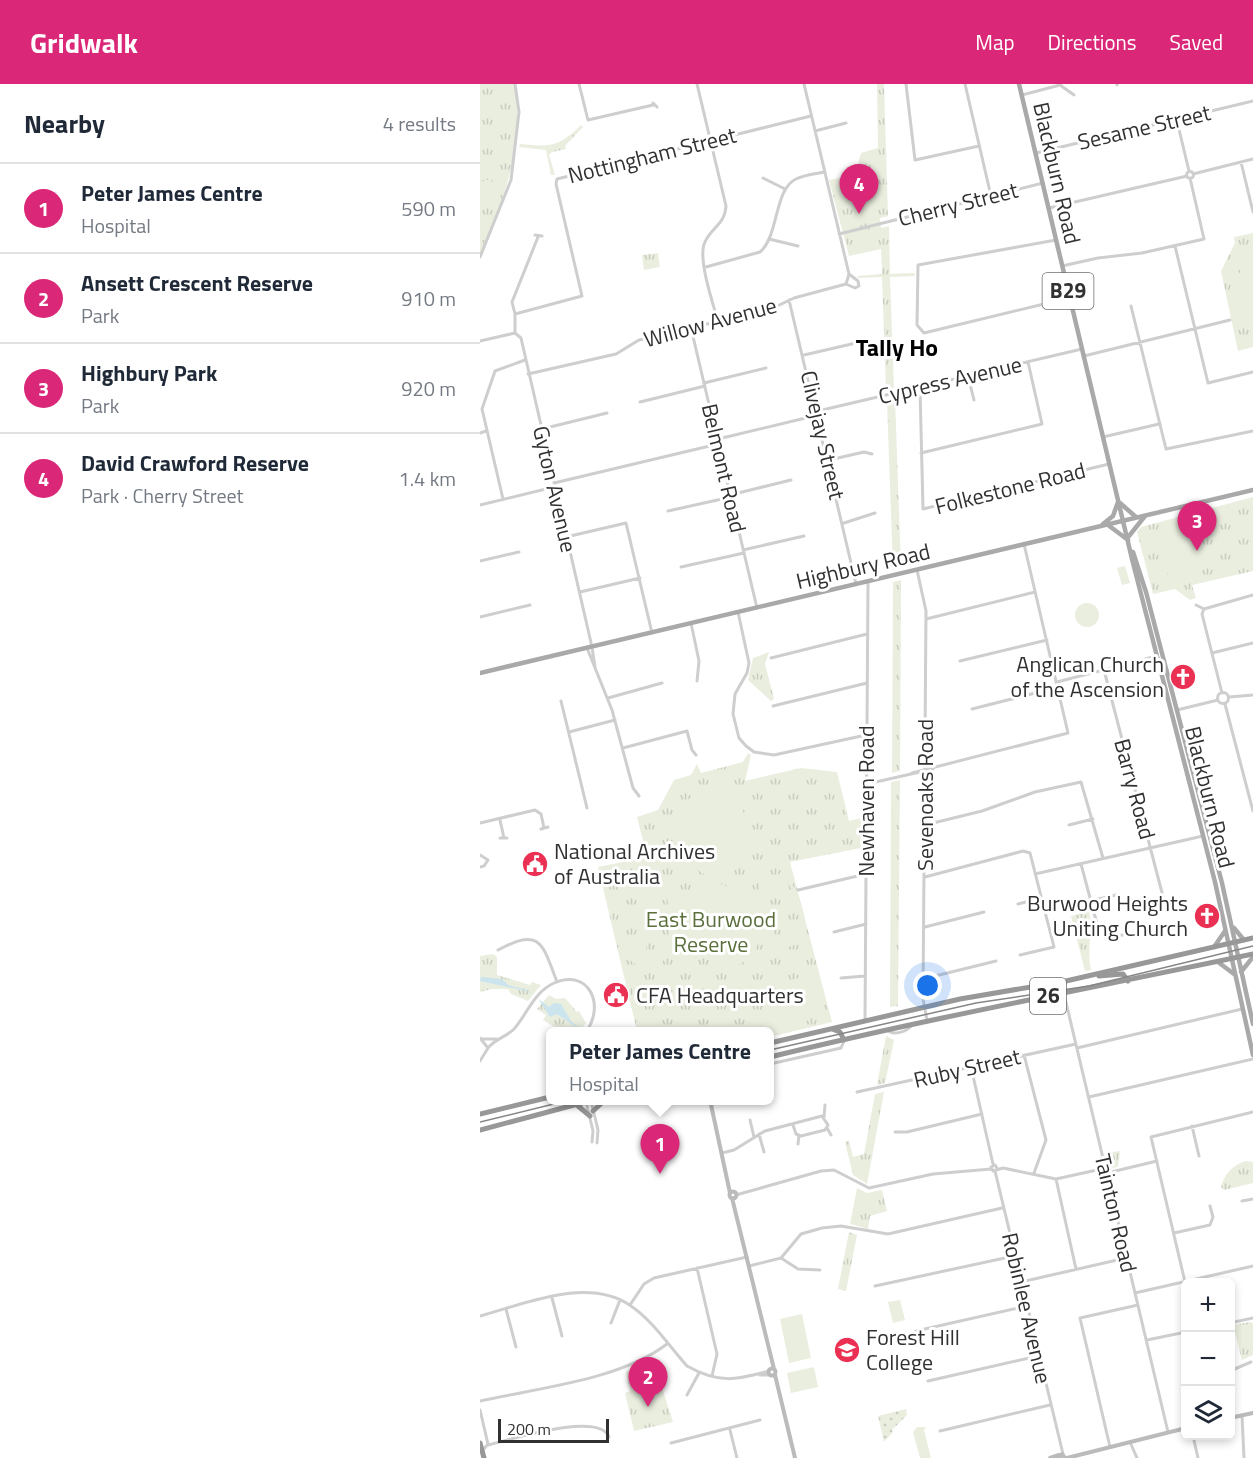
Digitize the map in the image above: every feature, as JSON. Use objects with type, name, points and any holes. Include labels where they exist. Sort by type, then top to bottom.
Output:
[{"type":"highway","name":"26","points":[[774,1042],[925,1007],[1094,975],[1253,938]]},
{"type":"highway","name":"26","points":[[774,1056],[927,1020],[1253,955]]},
{"type":"highway","points":[[1094,975],[1107,977],[1122,974],[1128,981]]},
{"type":"highway","points":[[831,1029],[840,1032],[844,1040]]},
{"type":"highway","points":[[480,1114],[546,1098]]},
{"type":"highway","points":[[480,1130],[578,1106],[591,1113],[600,1105]]},
{"type":"highway","points":[[480,1443],[484,1458]]},
{"type":"main road","name":"Blackburn Road","points":[[1019,84],[1123,521],[1140,569],[1159,655],[1209,835],[1253,1024]]},
{"type":"main road","name":"Highbury Road","points":[[480,673],[1253,490]]},
{"type":"main road","points":[[1118,500],[1124,509],[1137,518]]},
{"type":"main road","points":[[1118,500],[1113,516],[1104,525],[1117,530],[1129,540]]},
{"type":"main road","points":[[1129,540],[1130,531],[1145,516]]},
{"type":"main road","name":"Blackburn Road","points":[[1174,711],[1253,1054]]},
{"type":"main road","points":[[1203,836],[1209,835]]},
{"type":"main road","points":[[1232,926],[1244,940]]},
{"type":"main road","points":[[1214,947],[1225,931]]},
{"type":"main road","points":[[1241,972],[1253,955]]},
{"type":"main road","points":[[1218,962],[1234,974]]},
{"type":"main road","points":[[711,1105],[734,1195],[771,1373],[779,1394],[795,1458]]},
{"type":"main road","points":[[1235,1417],[1253,1413]]},
{"type":"main road","points":[[1050,1458],[1079,1454],[1181,1429]]},
{"type":"street","points":[[480,257],[511,180],[519,112],[515,84]]},
{"type":"street","points":[[579,84],[588,120],[654,105]]},
{"type":"street","points":[[698,84],[726,206],[723,219],[704,244],[702,254],[718,321]]},
{"type":"street","points":[[804,84],[849,274],[846,284],[855,288],[859,286],[858,281],[849,274]]},
{"type":"street","points":[[906,84],[915,160],[979,146]]},
{"type":"street","points":[[965,84],[991,196]]},
{"type":"street","points":[[1022,94],[1060,85],[1074,95]]},
{"type":"street","name":"Sesame Street","points":[[1036,153],[1253,101]]},
{"type":"street","name":"Nottingham Street","points":[[515,314],[582,296],[556,184],[557,179],[811,116]]},
{"type":"street","points":[[1062,266],[1204,239],[1177,120]]},
{"type":"street","points":[[814,131],[846,123]]},
{"type":"street","points":[[1049,208],[1253,159]]},
{"type":"street","points":[[1241,162],[1253,210]]},
{"type":"street","points":[[705,267],[754,255],[765,248],[786,189],[797,178],[824,172]]},
{"type":"street","points":[[763,178],[786,189]]},
{"type":"street","name":"Cherry Street","points":[[839,234],[1042,183]]},
{"type":"street","points":[[480,341],[515,333],[515,314],[512,302],[538,236]]},
{"type":"street","points":[[769,239],[798,246]]},
{"type":"street","points":[[1056,240],[918,265],[917,326],[924,333],[1070,297]]},
{"type":"street","points":[[1175,246],[1208,383],[1253,372]]},
{"type":"street","name":"Willow Avenue","points":[[528,375],[616,354],[639,340],[771,309],[789,300],[846,284]]},
{"type":"street","name":"Clivejay Street","points":[[789,300],[804,354],[858,584]]},
{"type":"street","points":[[1131,306],[1166,449],[1253,431]]},
{"type":"street","points":[[1084,356],[1230,320]]},
{"type":"street","name":"Belmont Road","points":[[691,328],[757,608]]},
{"type":"street","name":"Gyton Avenue","points":[[515,333],[520,336],[595,669],[608,698],[633,788],[639,796]]},
{"type":"street","points":[[804,354],[856,343]]},
{"type":"street","name":"Cypress Avenue","points":[[717,439],[1082,349]]},
{"type":"street","points":[[503,499],[486,431],[483,403],[495,371],[525,360]]},
{"type":"street","points":[[921,453],[1042,424],[1028,362]]},
{"type":"street","points":[[640,402],[765,368]]},
{"type":"street","points":[[968,376],[974,400]]},
{"type":"street","name":"Folkestone Road","points":[[920,388],[923,509],[1109,464]]},
{"type":"street","points":[[541,429],[607,413]]},
{"type":"street","points":[[1103,437],[1159,424]]},
{"type":"street","points":[[480,433],[486,431]]},
{"type":"street","points":[[480,505],[718,444]]},
{"type":"street","points":[[829,460],[864,452],[872,454]]},
{"type":"street","points":[[668,511],[791,480]]},
{"type":"street","points":[[844,523],[875,513]]},
{"type":"street","points":[[566,537],[626,523],[652,633]]},
{"type":"street","points":[[681,567],[804,536]]},
{"type":"street","points":[[867,784],[1068,733],[1024,544]]},
{"type":"street","points":[[480,561],[519,552]]},
{"type":"street","name":"Sevenoaks Road","points":[[917,570],[925,601],[926,619],[923,979],[927,1020]]},
{"type":"street","points":[[579,592],[640,578]]},
{"type":"street","name":"Newhaven Road","points":[[865,1021],[868,582]]},
{"type":"street","points":[[926,619],[1035,592]]},
{"type":"street","points":[[1203,609],[1253,595]]},
{"type":"street","points":[[1196,604],[1203,609],[1222,693],[1218,700]]},
{"type":"street","points":[[480,617],[530,605]]},
{"type":"street","points":[[738,612],[749,663],[747,673],[735,694],[733,714],[739,738],[746,746],[754,752],[774,755],[866,735]]},
{"type":"street","points":[[692,623],[699,661],[697,681]]},
{"type":"street","points":[[771,658],[867,634]]},
{"type":"street","points":[[960,660],[1047,640]]},
{"type":"street","points":[[1212,653],[1253,643]]},
{"type":"street","points":[[1057,682],[1159,655]]},
{"type":"street","name":"Barry Road","points":[[1104,670],[1166,908]]},
{"type":"street","points":[[608,698],[662,683]]},
{"type":"street","points":[[773,706],[867,683]]},
{"type":"street","points":[[972,709],[1059,687]]},
{"type":"street","points":[[1222,693],[1229,697],[1253,695]]},
{"type":"street","points":[[1225,704],[1229,697]]},
{"type":"street","points":[[1174,711],[1218,700],[1225,704],[1253,811]]},
{"type":"street","points":[[561,701],[587,808]]},
{"type":"street","points":[[569,732],[615,720]]},
{"type":"street","points":[[623,748],[687,731],[692,750],[696,755]]},
{"type":"street","points":[[925,825],[982,811],[1035,792],[1076,781],[1081,782],[1085,787],[1103,858]]},
{"type":"street","points":[[480,823],[538,811],[545,828]]},
{"type":"street","points":[[1069,825],[1093,819]]},
{"type":"street","points":[[500,820],[504,838]]},
{"type":"street","points":[[1035,874],[1203,836]]},
{"type":"street","points":[[924,875],[1027,851],[1054,947],[1020,956]]},
{"type":"street","points":[[480,855],[488,860],[484,866],[480,867]]},
{"type":"street","points":[[1081,864],[1097,924],[1112,937],[1138,932]]},
{"type":"street","points":[[798,890],[866,874]]},
{"type":"street","points":[[1090,901],[1116,895]]},
{"type":"street","points":[[1018,904],[1041,898]]},
{"type":"street","points":[[924,927],[984,912]]},
{"type":"street","points":[[834,932],[866,924]]},
{"type":"street","points":[[498,950],[519,940],[535,941],[543,947],[557,982]]},
{"type":"street","points":[[923,979],[996,961]]},
{"type":"street","points":[[841,978],[865,976]]},
{"type":"street","points":[[480,1061],[497,1039],[514,1029],[532,1000],[541,991],[557,982],[574,981],[590,991],[596,1010],[589,1027]]},
{"type":"street","name":"Tainton Road","points":[[1064,994],[1168,1432]]},
{"type":"street","name":"Ruby Street","points":[[857,1092],[1242,1009]]},
{"type":"street","points":[[481,1039],[497,1039]]},
{"type":"street","points":[[481,1039],[488,1048]]},
{"type":"street","points":[[774,1063],[842,1048],[844,1040]]},
{"type":"street","points":[[1024,1055],[1046,1140],[1034,1173]]},
{"type":"street","points":[[1089,1097],[1253,1059]]},
{"type":"street","name":"Robinlee Avenue","points":[[971,1067],[1063,1456]]},
{"type":"street","points":[[590,1105],[598,1130],[595,1143]]},
{"type":"street","points":[[825,1105],[824,1117],[831,1136]]},
{"type":"street","points":[[1184,1278],[1151,1137],[1253,1112]]},
{"type":"street","points":[[895,1132],[907,1132],[982,1114]]},
{"type":"street","points":[[722,1154],[734,1150],[759,1134],[824,1117]]},
{"type":"street","points":[[750,1120],[754,1137]]},
{"type":"street","points":[[793,1125],[799,1135],[798,1144]]},
{"type":"street","points":[[1192,1126],[1199,1156]]},
{"type":"street","points":[[799,1135],[827,1128]]},
{"type":"street","points":[[759,1134],[764,1152]]},
{"type":"street","points":[[1107,1173],[1157,1161]]},
{"type":"street","points":[[734,1195],[821,1171],[834,1170],[870,1188],[933,1174],[994,1168],[1034,1173],[1056,1179],[1106,1168]]},
{"type":"street","points":[[1056,1179],[1076,1269]]},
{"type":"street","points":[[1242,1201],[1253,1199]]},
{"type":"street","points":[[1174,1233],[1210,1225],[1213,1217],[1210,1206]]},
{"type":"street","points":[[749,1266],[781,1258],[801,1234],[841,1226],[888,1234],[1003,1208]]},
{"type":"street","points":[[870,1240],[872,1233]]},
{"type":"street","points":[[875,1286],[1014,1256]]},
{"type":"street","points":[[630,1305],[639,1289],[649,1280],[747,1257]]},
{"type":"street","points":[[781,1258],[798,1269],[820,1270]]},
{"type":"street","points":[[1021,1282],[1126,1258]]},
{"type":"street","points":[[1202,1278],[1253,1266]]},
{"type":"street","points":[[697,1268],[717,1354],[712,1376]]},
{"type":"street","points":[[1135,1293],[1181,1283]]},
{"type":"street","points":[[480,1316],[582,1292],[620,1300],[630,1305],[687,1366],[699,1372],[733,1380],[771,1373]]},
{"type":"street","points":[[552,1298],[562,1336]]},
{"type":"street","points":[[611,1323],[620,1300]]},
{"type":"street","points":[[1110,1447],[1080,1318],[1138,1305]]},
{"type":"street","points":[[916,1331],[1027,1306]]},
{"type":"street","points":[[506,1309],[516,1347]]},
{"type":"street","points":[[1235,1322],[1253,1318]]},
{"type":"street","points":[[1147,1340],[1181,1333]]},
{"type":"street","points":[[480,1401],[622,1369],[649,1358],[667,1344]]},
{"type":"street","points":[[928,1381],[1038,1356]]},
{"type":"street","points":[[1235,1369],[1251,1362]]},
{"type":"street","points":[[687,1395],[699,1372]]},
{"type":"street","points":[[940,1431],[1050,1405]]},
{"type":"street","points":[[480,1410],[488,1445]]},
{"type":"street","points":[[1242,1415],[1244,1458]]},
{"type":"street","points":[[670,1443],[730,1430],[760,1420]]},
{"type":"street","points":[[482,1450],[488,1445],[585,1425],[605,1430],[609,1437]]},
{"type":"street","points":[[730,1430],[737,1458]]},
{"type":"street","points":[[1194,1440],[1198,1458]]},
{"type":"street","points":[[1130,1442],[1137,1458]]},
{"type":"green space","points":[[480,84],[515,84],[517,131],[510,173],[480,257]]},
{"type":"green space","points":[[877,84],[884,84],[888,216],[880,218],[881,228],[889,226],[890,274],[914,273],[915,276],[890,277],[894,388],[886,390],[882,277],[859,278],[857,276],[882,274],[881,249],[849,256],[829,180],[855,175],[861,153],[878,148]]},
{"type":"green space","points":[[581,125],[583,127],[565,146],[566,149],[552,152],[549,155],[555,175],[551,175],[546,150],[519,147],[520,144],[553,144],[566,138]]},
{"type":"green space","points":[[491,179],[496,199],[480,203],[480,182]]},
{"type":"green space","points":[[1253,233],[1253,347],[1238,351],[1221,271],[1235,243],[1234,237]]},
{"type":"green space","points":[[658,253],[660,267],[644,270],[642,255]]},
{"type":"green space","points":[[1253,261],[1253,327],[1240,312],[1235,293],[1239,274]]},
{"type":"green space","points":[[895,399],[901,568],[893,570],[887,400]]},
{"type":"green space","points":[[1253,497],[1253,571],[1192,585],[1196,598],[1190,600],[1175,589],[1153,594],[1137,532],[1141,527]]},
{"type":"green space","points":[[1185,529],[1193,535],[1197,542],[1198,559],[1190,573],[1183,577],[1173,578],[1161,563],[1159,545],[1164,533]]},
{"type":"green space","points":[[1125,566],[1130,583],[1122,585],[1117,568]]},
{"type":"green space","points":[[901,580],[900,771],[892,773],[893,582]]},
{"type":"green space","points":[[1082,603],[1092,603],[1099,610],[1099,620],[1092,627],[1082,627],[1075,620],[1075,610]]},
{"type":"green space","points":[[769,652],[765,664],[774,699],[771,701],[748,680],[753,658]]},
{"type":"green space","name":"East Burwood Reserve","points":[[748,753],[751,755],[745,781],[801,768],[837,772],[849,821],[861,818],[861,848],[790,862],[832,1022],[774,1036],[774,1027],[636,1027],[598,867],[647,857],[637,817],[658,810],[674,780],[691,775],[697,764],[701,773],[743,762]]},
{"type":"green space","points":[[900,780],[898,1006],[890,1007],[891,782]]},
{"type":"green space","points":[[713,788],[732,798],[739,806],[745,815],[751,835],[746,857],[740,865],[726,874],[710,875],[696,869],[686,856],[680,840],[679,823],[683,807],[694,794]]},
{"type":"green space","points":[[641,871],[653,872],[662,876],[671,889],[672,895],[675,895],[678,958],[670,957],[652,967],[639,966],[630,960],[624,951],[620,939],[618,889],[629,876]],"holes":[[[632,882],[636,890],[632,886],[633,892],[666,891],[670,917],[669,937],[668,946],[659,959],[647,960],[646,945],[644,945],[644,960],[637,959],[629,944],[625,921],[626,897]]]},
{"type":"green space","points":[[779,874],[792,884],[804,915],[804,934],[801,941],[793,946],[786,947],[776,942],[770,929],[760,897],[759,890],[763,881]],"holes":[[[779,878],[785,881],[795,895],[801,924],[798,939],[789,942],[780,940],[774,933],[769,923],[764,900],[767,883]]]},
{"type":"green space","points":[[720,884],[734,890],[745,899],[758,924],[759,938],[755,950],[747,960],[732,967],[718,962],[706,952],[698,941],[693,927],[692,914],[696,901],[705,891]]},
{"type":"green space","points":[[1089,911],[1091,970],[1085,971],[1071,916]]},
{"type":"green space","points":[[493,954],[497,957],[497,975],[530,985],[532,982],[541,985],[528,1001],[511,994],[508,989],[480,992],[480,956]]},
{"type":"green space","points":[[816,971],[822,993],[804,997],[810,1020],[774,1028],[766,1027],[762,1010],[786,1004],[781,984]]},
{"type":"green space","points":[[549,995],[556,999],[565,998],[577,1012],[579,1011],[586,1023],[583,1027],[554,1027],[543,1020],[546,1015],[537,1009]]},
{"type":"green space","points":[[886,1036],[894,1040],[885,1083],[877,1085]]},
{"type":"green space","points":[[884,1092],[867,1184],[853,1175],[845,1142],[849,1141],[853,1157],[864,1154],[875,1094]]},
{"type":"green space","points":[[1120,1151],[1118,1167],[1110,1168],[1106,1153]]},
{"type":"green space","points":[[1246,1161],[1253,1162],[1253,1183],[1224,1190],[1221,1187],[1222,1182],[1230,1170]]},
{"type":"green space","points":[[857,1188],[867,1193],[882,1190],[887,1211],[870,1216],[868,1229],[850,1224]]},
{"type":"green space","points":[[849,1232],[857,1235],[846,1291],[838,1289]]},
{"type":"green space","points":[[900,1300],[905,1320],[893,1323],[888,1302]]},
{"type":"green space","points":[[802,1314],[811,1358],[789,1363],[780,1319]]},
{"type":"green space","points":[[1253,1323],[1253,1355],[1242,1360],[1235,1333],[1235,1325]]},
{"type":"green space","points":[[653,1360],[673,1422],[634,1431],[625,1393],[630,1391],[626,1372]]},
{"type":"green space","points":[[814,1367],[818,1387],[791,1393],[787,1373]]},
{"type":"green space","points":[[906,1409],[907,1415],[884,1442],[878,1416]]},
{"type":"green space","points":[[917,1427],[926,1427],[924,1430],[931,1458],[920,1458],[913,1432]]},
{"type":"water","points":[[481,977],[502,979],[508,985],[527,990],[534,996],[527,991],[480,981]]},
{"type":"water","points":[[539,999],[549,1007],[554,1003],[561,1004],[571,1021],[578,1027],[557,1014],[550,1017]]},
{"type":"tram line","points":[[774,1049],[976,1003],[1089,986],[1253,946]]},
{"type":"tram line","points":[[480,1122],[550,1105]]},
{"type":"place","name":"David Crawford Reserve","points":[[859,214]]},
{"type":"place","name":"Highbury Park","points":[[1197,551]]},
{"type":"place","name":"Anglican Church of the Ascension","points":[[1183,677]]},
{"type":"place","name":"National Archives of Australia","points":[[535,864]]},
{"type":"place","name":"Burwood Heights Uniting Church","points":[[1207,916]]},
{"type":"place","name":"CFA Headquarters","points":[[616,995]]},
{"type":"place","name":"Peter James Centre","points":[[660,1174]]},
{"type":"place","name":"Forest Hill College","points":[[847,1350]]},
{"type":"place","name":"Ansett Crescent Reserve","points":[[648,1407]]},
{"type":"district","name":"Tally Ho","points":[[897,348]]}]
